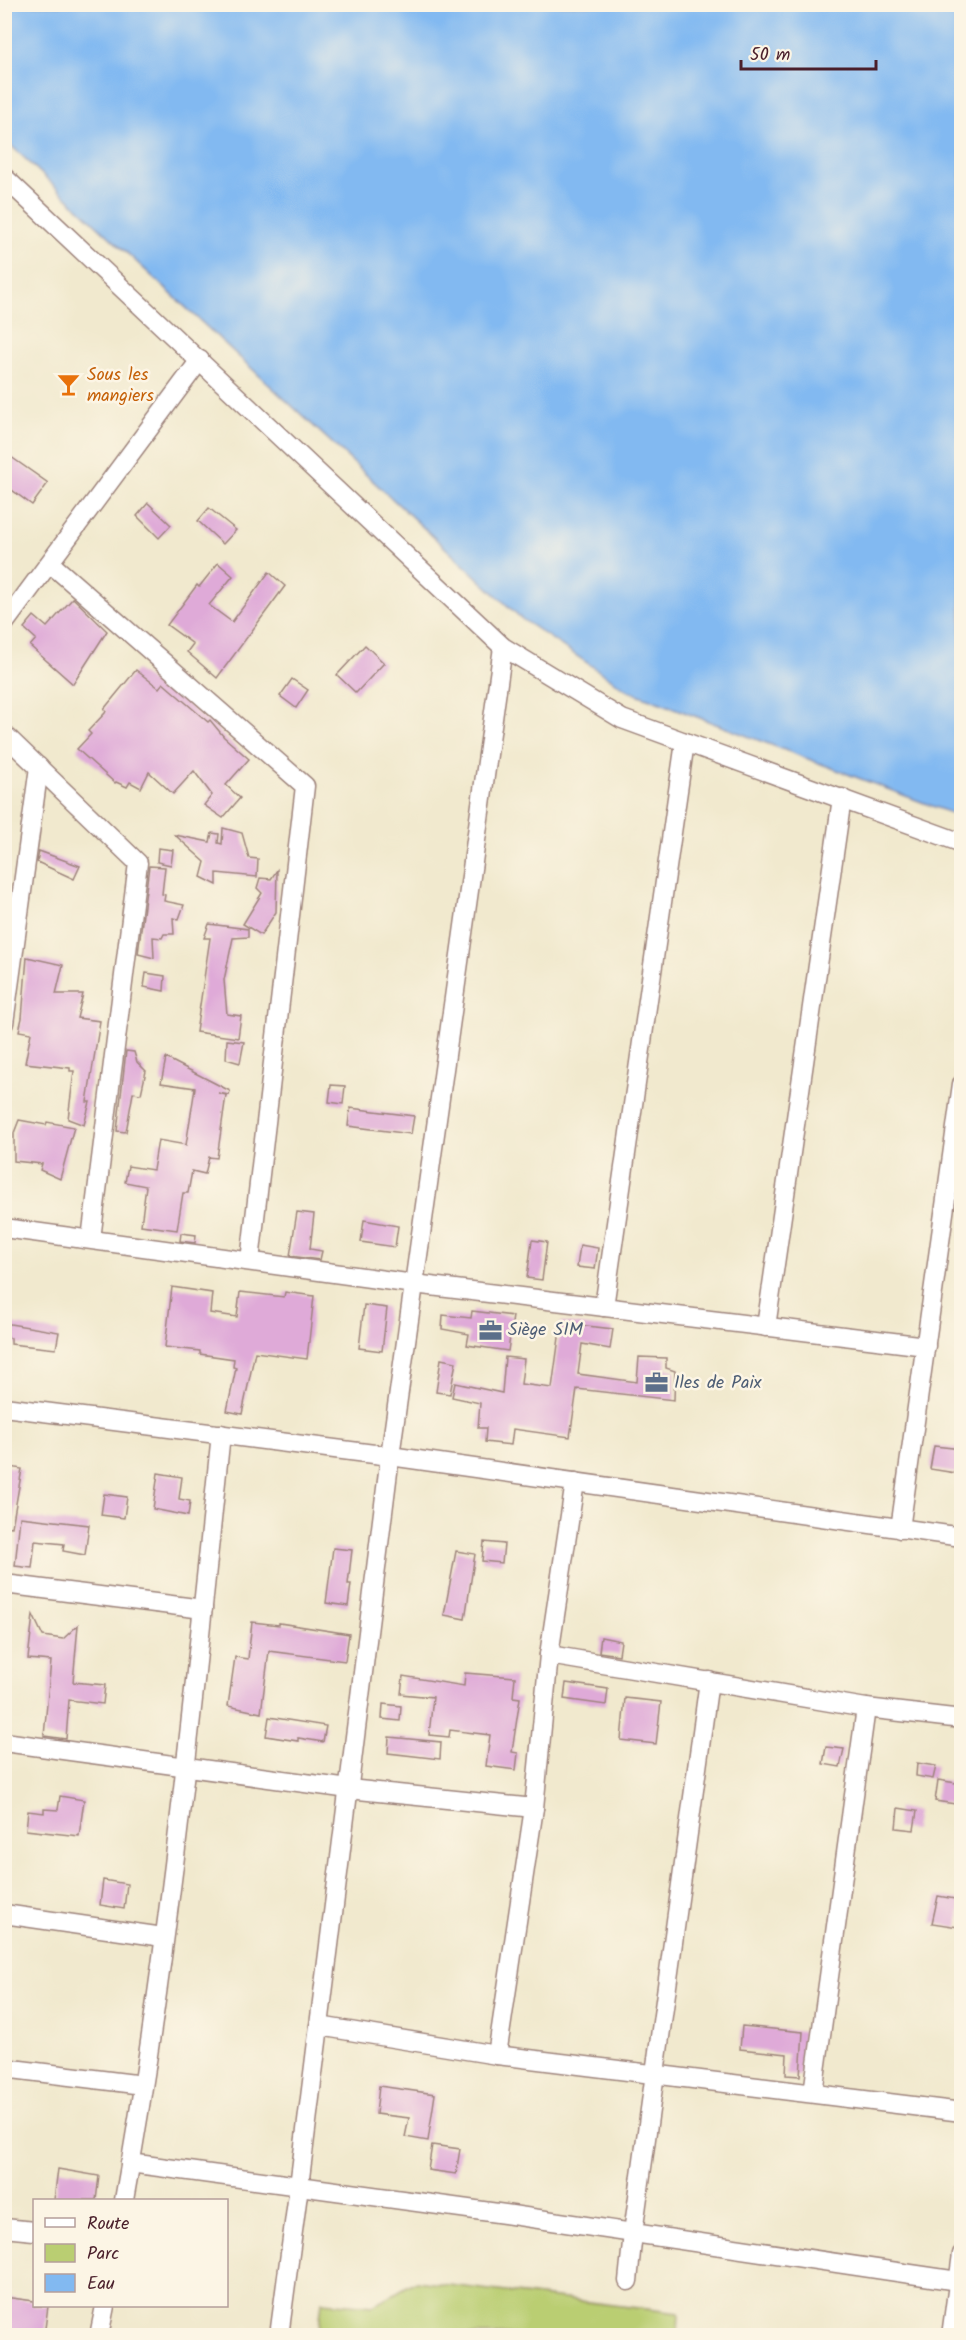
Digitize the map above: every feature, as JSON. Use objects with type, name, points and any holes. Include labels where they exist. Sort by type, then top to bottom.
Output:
[{"type":"street","points":[[4,177],[503,647],[622,719],[962,843]]},
{"type":"street","points":[[4,624],[200,360]]},
{"type":"street","points":[[50,563],[305,786],[249,1262]]},
{"type":"street","points":[[279,2336],[390,1456],[503,647]]},
{"type":"street","points":[[4,734],[138,863],[91,1239]]},
{"type":"street","points":[[604,1307],[685,742]]},
{"type":"street","points":[[4,1023],[39,767]]},
{"type":"street","points":[[766,1327],[842,798]]},
{"type":"street","points":[[900,1529],[962,1084]]},
{"type":"street","points":[[4,1227],[414,1284],[926,1346]]},
{"type":"street","points":[[4,1407],[390,1456],[962,1537]]},
{"type":"street","points":[[124,2199],[143,2085],[186,1767],[222,1434]]},
{"type":"street","points":[[497,2055],[534,1808],[549,1655],[575,1482]]},
{"type":"street","points":[[4,1584],[203,1609]]},
{"type":"street","points":[[549,1655],[866,1708],[962,1719]]},
{"type":"street","points":[[628,2281],[709,1681]]},
{"type":"street","points":[[813,2093],[866,1708]]},
{"type":"street","points":[[4,1742],[349,1789],[534,1808]]},
{"type":"street","points":[[4,1914],[163,1937]]},
{"type":"street","points":[[319,2026],[497,2055],[962,2112]]},
{"type":"street","points":[[4,2068],[143,2085]]},
{"type":"street","points":[[130,2163],[958,2281]]},
{"type":"street","points":[[4,2228],[33,2231]]},
{"type":"street","points":[[951,2336],[962,2254]]},
{"type":"street","points":[[99,2336],[105,2307]]},
{"type":"green space","points":[[416,2281],[679,2313],[678,2335],[318,2335],[322,2302],[373,2306]]},
{"type":"water","points":[[4,5],[961,5],[961,817],[629,691],[522,619],[5,140]]},
{"type":"building","points":[[4,452],[48,483],[32,505],[4,484]]},
{"type":"building","points":[[148,503],[171,525],[159,538],[137,516]]},
{"type":"building","points":[[209,508],[236,530],[223,544],[198,521]]},
{"type":"building","points":[[218,563],[233,576],[209,605],[232,622],[269,572],[285,586],[217,678],[187,652],[193,644],[167,625],[197,585],[199,587]]},
{"type":"building","points":[[73,598],[107,631],[73,684],[30,646],[36,639],[24,628],[34,616],[47,627]]},
{"type":"building","points":[[365,645],[384,663],[356,693],[337,675]]},
{"type":"building","points":[[136,670],[159,688],[163,683],[208,722],[210,720],[224,737],[249,759],[226,785],[240,798],[223,818],[204,805],[212,795],[194,771],[173,794],[149,772],[141,788],[130,782],[127,787],[115,783],[77,749],[91,734],[88,731],[105,713],[104,709]]},
{"type":"building","points":[[292,679],[308,690],[296,708],[280,696]]},
{"type":"building","points":[[223,828],[242,833],[249,858],[258,859],[257,877],[217,873],[217,885],[201,877],[205,862],[175,835],[210,842],[212,833],[219,834],[218,843],[222,844]]},
{"type":"building","points":[[158,848],[173,850],[171,865],[157,862]]},
{"type":"building","points":[[39,851],[80,866],[74,879],[37,862]]},
{"type":"building","points":[[149,866],[165,867],[162,894],[165,895],[164,901],[184,905],[179,919],[173,918],[174,934],[164,934],[162,938],[153,937],[154,958],[138,954]]},
{"type":"building","points":[[277,870],[276,912],[261,935],[243,924],[262,893],[257,888],[260,878],[271,879]]},
{"type":"building","points":[[209,924],[248,929],[248,937],[233,938],[224,980],[227,1014],[241,1016],[238,1038],[196,1032],[210,938],[204,938]]},
{"type":"building","points":[[27,957],[63,965],[56,994],[83,994],[77,1018],[100,1021],[87,1102],[90,1102],[84,1125],[68,1119],[74,1071],[70,1071],[70,1068],[25,1063],[31,1033],[19,1031]]},
{"type":"building","points":[[146,973],[165,976],[164,991],[144,987]]},
{"type":"building","points":[[227,1040],[244,1042],[240,1063],[226,1059]]},
{"type":"building","points":[[126,1051],[134,1052],[137,1062],[146,1071],[141,1094],[133,1093],[126,1132],[117,1131]]},
{"type":"building","points":[[166,1058],[230,1091],[229,1095],[218,1093],[226,1095],[217,1158],[209,1157],[205,1174],[192,1171],[188,1193],[183,1193],[177,1230],[141,1225],[146,1186],[125,1182],[128,1166],[153,1170],[158,1140],[186,1145],[195,1088],[161,1083]]},
{"type":"building","points":[[331,1085],[345,1086],[343,1104],[329,1102]]},
{"type":"building","points":[[350,1108],[414,1116],[411,1134],[348,1126]]},
{"type":"building","points":[[19,1120],[74,1127],[60,1179],[40,1170],[42,1164],[14,1161],[14,1133]]},
{"type":"building","points":[[297,1212],[314,1214],[310,1249],[322,1251],[320,1260],[290,1256]]},
{"type":"building","points":[[364,1220],[398,1226],[395,1247],[361,1242]]},
{"type":"building","points":[[181,1233],[196,1235],[195,1243],[180,1241]]},
{"type":"building","points":[[532,1240],[547,1242],[542,1280],[527,1278]]},
{"type":"building","points":[[580,1245],[598,1248],[595,1269],[577,1267]]},
{"type":"building","points":[[172,1287],[212,1293],[210,1313],[237,1317],[240,1292],[284,1297],[285,1292],[314,1296],[307,1359],[255,1352],[242,1414],[227,1411],[236,1368],[233,1367],[234,1359],[200,1354],[200,1351],[165,1347]]},
{"type":"building","points":[[364,1305],[387,1308],[382,1351],[359,1348]]},
{"type":"building","name":"Siège SIM","points":[[472,1311],[513,1316],[508,1351],[467,1345],[469,1334],[442,1329],[443,1315],[471,1318]]},
{"type":"building","points":[[4,1323],[59,1332],[56,1349],[11,1344],[11,1338],[4,1337]]},
{"type":"building","points":[[561,1323],[613,1329],[610,1349],[582,1344],[578,1374],[637,1382],[639,1357],[666,1358],[666,1368],[675,1371],[674,1400],[577,1389],[570,1437],[513,1429],[511,1445],[485,1442],[486,1428],[478,1428],[480,1403],[452,1397],[455,1383],[502,1393],[505,1357],[524,1359],[521,1384],[552,1388]]},
{"type":"building","points":[[441,1359],[456,1362],[450,1394],[436,1392]]},
{"type":"building","points":[[934,1446],[962,1449],[962,1474],[930,1469]]},
{"type":"building","points":[[4,1466],[22,1469],[12,1527],[4,1526]]},
{"type":"building","points":[[158,1473],[182,1477],[179,1499],[190,1501],[188,1516],[153,1509]]},
{"type":"building","points":[[104,1494],[127,1497],[124,1518],[101,1515]]},
{"type":"building","points":[[20,1517],[89,1525],[85,1555],[63,1551],[64,1544],[35,1541],[32,1568],[15,1566]]},
{"type":"building","points":[[484,1542],[504,1544],[502,1563],[482,1561]]},
{"type":"building","points":[[333,1548],[352,1550],[348,1606],[326,1603]]},
{"type":"building","points":[[456,1551],[475,1554],[465,1619],[444,1615]]},
{"type":"building","points":[[33,1615],[43,1636],[63,1639],[78,1625],[73,1682],[105,1685],[103,1704],[69,1700],[66,1739],[44,1736],[51,1661],[28,1659]]},
{"type":"building","points":[[252,1622],[279,1625],[279,1623],[349,1634],[345,1661],[269,1651],[261,1713],[228,1706],[235,1657],[248,1659]]},
{"type":"building","points":[[601,1637],[621,1641],[619,1655],[599,1652]]},
{"type":"building","points":[[465,1673],[515,1677],[513,1697],[520,1698],[512,1752],[518,1753],[516,1770],[486,1766],[490,1735],[450,1730],[449,1737],[429,1735],[433,1697],[401,1694],[403,1676],[464,1686]]},
{"type":"building","points":[[566,1683],[608,1689],[606,1705],[564,1699]]},
{"type":"building","points":[[625,1698],[661,1702],[656,1744],[621,1740]]},
{"type":"building","points":[[383,1704],[401,1706],[400,1721],[382,1719]]},
{"type":"building","points":[[269,1717],[326,1726],[323,1742],[266,1736]]},
{"type":"building","points":[[389,1737],[441,1742],[440,1759],[388,1753]]},
{"type":"building","points":[[826,1747],[844,1749],[840,1767],[823,1764]]},
{"type":"building","points":[[917,1763],[936,1766],[933,1779],[916,1776]]},
{"type":"building","points":[[938,1780],[962,1784],[962,1805],[935,1801]]},
{"type":"building","points":[[60,1796],[84,1800],[79,1836],[26,1830],[28,1811],[44,1813],[44,1809],[58,1810]]},
{"type":"building","points":[[898,1808],[917,1811],[914,1830],[896,1828]]},
{"type":"building","points":[[103,1880],[127,1884],[124,1909],[100,1905]]},
{"type":"building","points":[[938,1896],[961,1900],[958,1927],[932,1923]]},
{"type":"building","points":[[742,2026],[803,2032],[800,2076],[786,2075],[787,2054],[740,2049]]},
{"type":"building","points":[[379,2086],[435,2094],[428,2141],[405,2137],[409,2118],[376,2114]]},
{"type":"building","points":[[432,2145],[460,2149],[456,2174],[428,2170]]},
{"type":"building","points":[[58,2169],[99,2176],[96,2199],[54,2199]]},
{"type":"building","points":[[4,2297],[33,2301],[33,2307],[48,2307],[44,2336],[4,2336]]},
{"type":"place","name":"Sous les mangiers","points":[[69,385]]},
{"type":"place","name":"Siège SIM","points":[[490,1330]]},
{"type":"place","name":"Iles de Paix","points":[[656,1383]]}]
